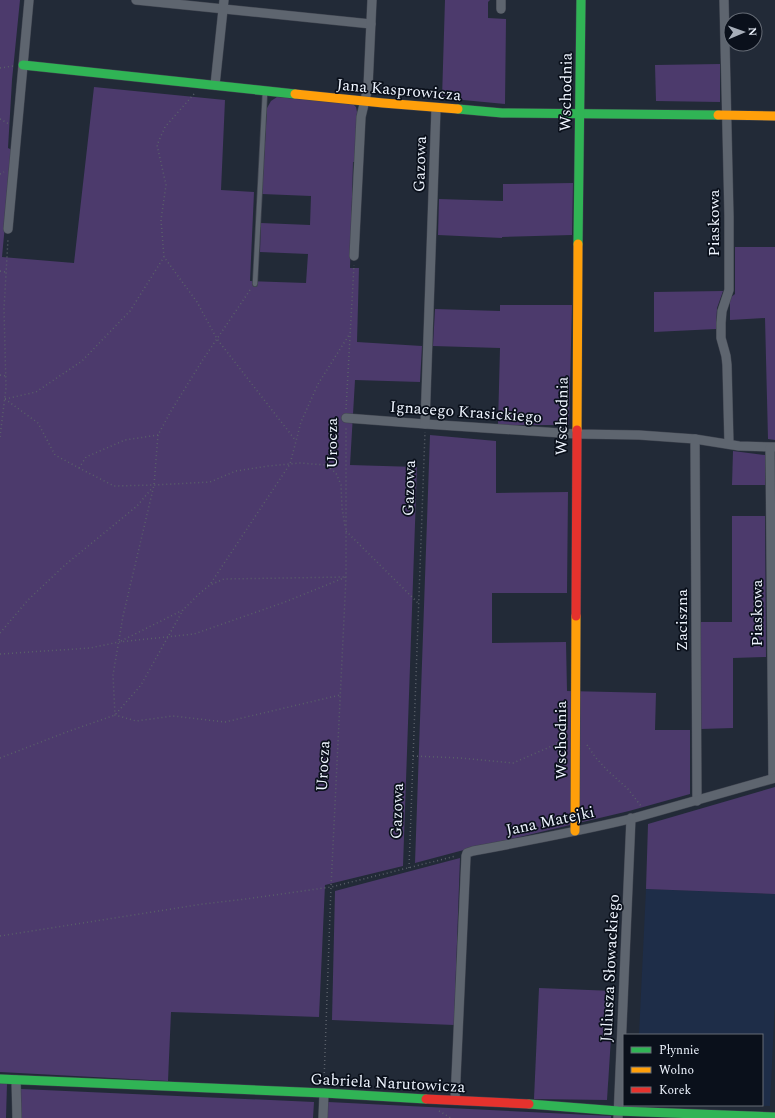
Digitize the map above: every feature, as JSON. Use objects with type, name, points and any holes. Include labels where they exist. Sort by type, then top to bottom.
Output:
[{"type":"street","points":[[8,229],[29,0]]},
{"type":"street","points":[[136,0],[224,4],[370,24]]},
{"type":"street","points":[[354,256],[362,117],[368,87],[372,0]]},
{"type":"street","name":"Wschodnia","points":[[575,832],[576,434],[581,0]]},
{"type":"street","name":"Piaskowa","points":[[724,0],[729,216],[728,290],[722,311],[721,338],[727,365],[729,444]]},
{"type":"street","points":[[215,85],[224,4]]},
{"type":"street","name":"Jana Kasprowicza","points":[[23,65],[365,101],[502,113],[775,116]]},
{"type":"street","name":"Gazowa","points":[[425,424],[436,108]]},
{"type":"street","name":"Ignacego Krasickiego","points":[[346,418],[576,434],[695,438],[739,446],[772,448]]},
{"type":"street","name":"Zaciszna","points":[[695,438],[697,801]]},
{"type":"street","name":"Piaskowa","points":[[772,448],[774,778]]},
{"type":"street","name":"Jana Matejki","points":[[466,856],[473,851],[575,832],[647,814],[774,778]]},
{"type":"street","name":"Juliusza Słowackiego","points":[[618,1115],[631,818]]},
{"type":"street","points":[[456,1100],[466,856]]},
{"type":"street","name":"Gabriela Narutowicza","points":[[0,1079],[456,1100],[524,1104],[618,1115],[775,1117]]},
{"type":"street","points":[[16,1080],[17,1118]]},
{"type":"street","points":[[322,1118],[324,1093]]},
{"type":"lane","points":[[255,284],[265,90]]},
{"type":"path","points":[[203,83],[165,127],[157,145],[166,185],[161,220],[164,258],[197,302],[217,339],[296,441]]},
{"type":"path","points":[[0,437],[6,388],[4,309],[8,229]]},
{"type":"path","name":"Urocza","points":[[324,1093],[331,887],[346,577],[346,418],[354,256]]},
{"type":"path","points":[[5,399],[36,392],[82,361],[130,311],[164,258]]},
{"type":"path","points":[[0,271],[5,272]]},
{"type":"path","points":[[115,715],[113,675],[123,616],[154,485],[158,435],[183,392],[217,339],[255,284]]},
{"type":"path","points":[[210,585],[290,464],[301,422],[318,384],[350,334]]},
{"type":"path","points":[[0,376],[6,376]]},
{"type":"path","points":[[5,399],[38,423],[55,455],[114,486],[210,482],[236,471],[268,466],[300,463],[326,465],[336,473],[341,485],[342,508],[346,531],[418,603]]},
{"type":"path","name":"Gazowa","points":[[409,869],[425,424]]},
{"type":"path","points":[[78,468],[86,457],[125,440],[158,435]]},
{"type":"path","points":[[0,633],[28,600],[65,565],[137,506],[154,485]]},
{"type":"path","points":[[0,758],[115,715],[141,686],[183,610],[210,585],[224,579],[346,577]]},
{"type":"path","points":[[0,654],[90,648],[119,642],[194,634],[285,602],[346,577]]},
{"type":"path","points":[[119,642],[183,610]]},
{"type":"path","points":[[115,715],[136,721],[173,716],[225,722],[340,695]]},
{"type":"path","points":[[412,756],[513,762],[552,746],[575,732]]},
{"type":"path","points":[[586,743],[596,758],[628,789],[647,814]]},
{"type":"path","points":[[0,936],[203,904],[246,900],[331,887],[461,855],[466,856]]},
{"type":"shaded area","points":[[0,0],[20,0],[12,80],[8,148],[12,150],[2,257],[74,263],[94,87],[225,100],[221,190],[254,192],[250,281],[306,283],[308,254],[260,252],[261,223],[310,225],[311,196],[262,194],[267,108],[271,101],[277,97],[353,104],[356,107],[357,112],[356,162],[353,162],[350,268],[359,268],[357,342],[422,346],[420,382],[355,380],[350,465],[417,467],[403,866],[325,885],[319,1017],[171,1012],[168,1081],[0,1072]]},
{"type":"shaded area","points":[[445,0],[490,0],[488,2],[488,18],[506,19],[505,104],[442,98]]},
{"type":"shaded area","points":[[720,64],[720,102],[656,101],[655,65]]},
{"type":"shaded area","points":[[573,183],[572,235],[502,238],[438,235],[439,199],[503,201],[503,184]]},
{"type":"shaded area","points":[[735,247],[775,247],[775,440],[768,439],[765,318],[730,320],[730,298],[735,294]]},
{"type":"shaded area","points":[[723,291],[717,308],[716,329],[654,332],[654,292]]},
{"type":"shaded area","points":[[500,305],[572,305],[569,425],[498,425],[500,348],[433,346],[435,309],[500,311]]},
{"type":"shaded area","points":[[430,435],[496,441],[496,493],[568,492],[567,593],[492,593],[492,643],[566,642],[567,691],[656,693],[655,730],[690,730],[690,794],[629,811],[415,863]]},
{"type":"shaded area","points":[[733,451],[765,455],[765,485],[732,485]]},
{"type":"shaded area","points":[[732,516],[765,516],[766,657],[733,658],[733,728],[701,729],[701,622],[732,622]]},
{"type":"shaded area","points":[[775,787],[775,894],[646,889],[648,824]]},
{"type":"shaded area","points":[[460,858],[454,1025],[332,1020],[335,891]]},
{"type":"shaded area","points":[[646,889],[775,894],[775,1000],[770,1106],[763,1106],[763,1034],[639,1034]]},
{"type":"shaded area","points":[[539,988],[614,991],[607,1100],[534,1099]]},
{"type":"shaded area","points":[[0,1083],[7,1083],[6,1118],[0,1118]]},
{"type":"shaded area","points":[[21,1089],[314,1102],[313,1118],[20,1118]]},
{"type":"shaded area","points":[[328,1102],[611,1116],[611,1118],[327,1118]]},
{"type":"traffic: fast","points":[[578,244],[581,0]]},
{"type":"traffic: fast","points":[[23,65],[295,94]]},
{"type":"traffic: fast","points":[[458,109],[502,113],[718,115]]},
{"type":"traffic: fast","points":[[0,1079],[324,1093],[426,1099]]},
{"type":"traffic: fast","points":[[529,1104],[618,1111],[775,1117]]},
{"type":"traffic: slow","points":[[295,94],[458,109]]},
{"type":"traffic: slow","points":[[718,115],[775,116]]},
{"type":"traffic: slow","points":[[577,430],[578,244]]},
{"type":"traffic: slow","points":[[575,831],[576,616]]},
{"type":"traffic: jam","points":[[576,616],[577,430]]},
{"type":"traffic: jam","points":[[426,1099],[529,1104]]}]
